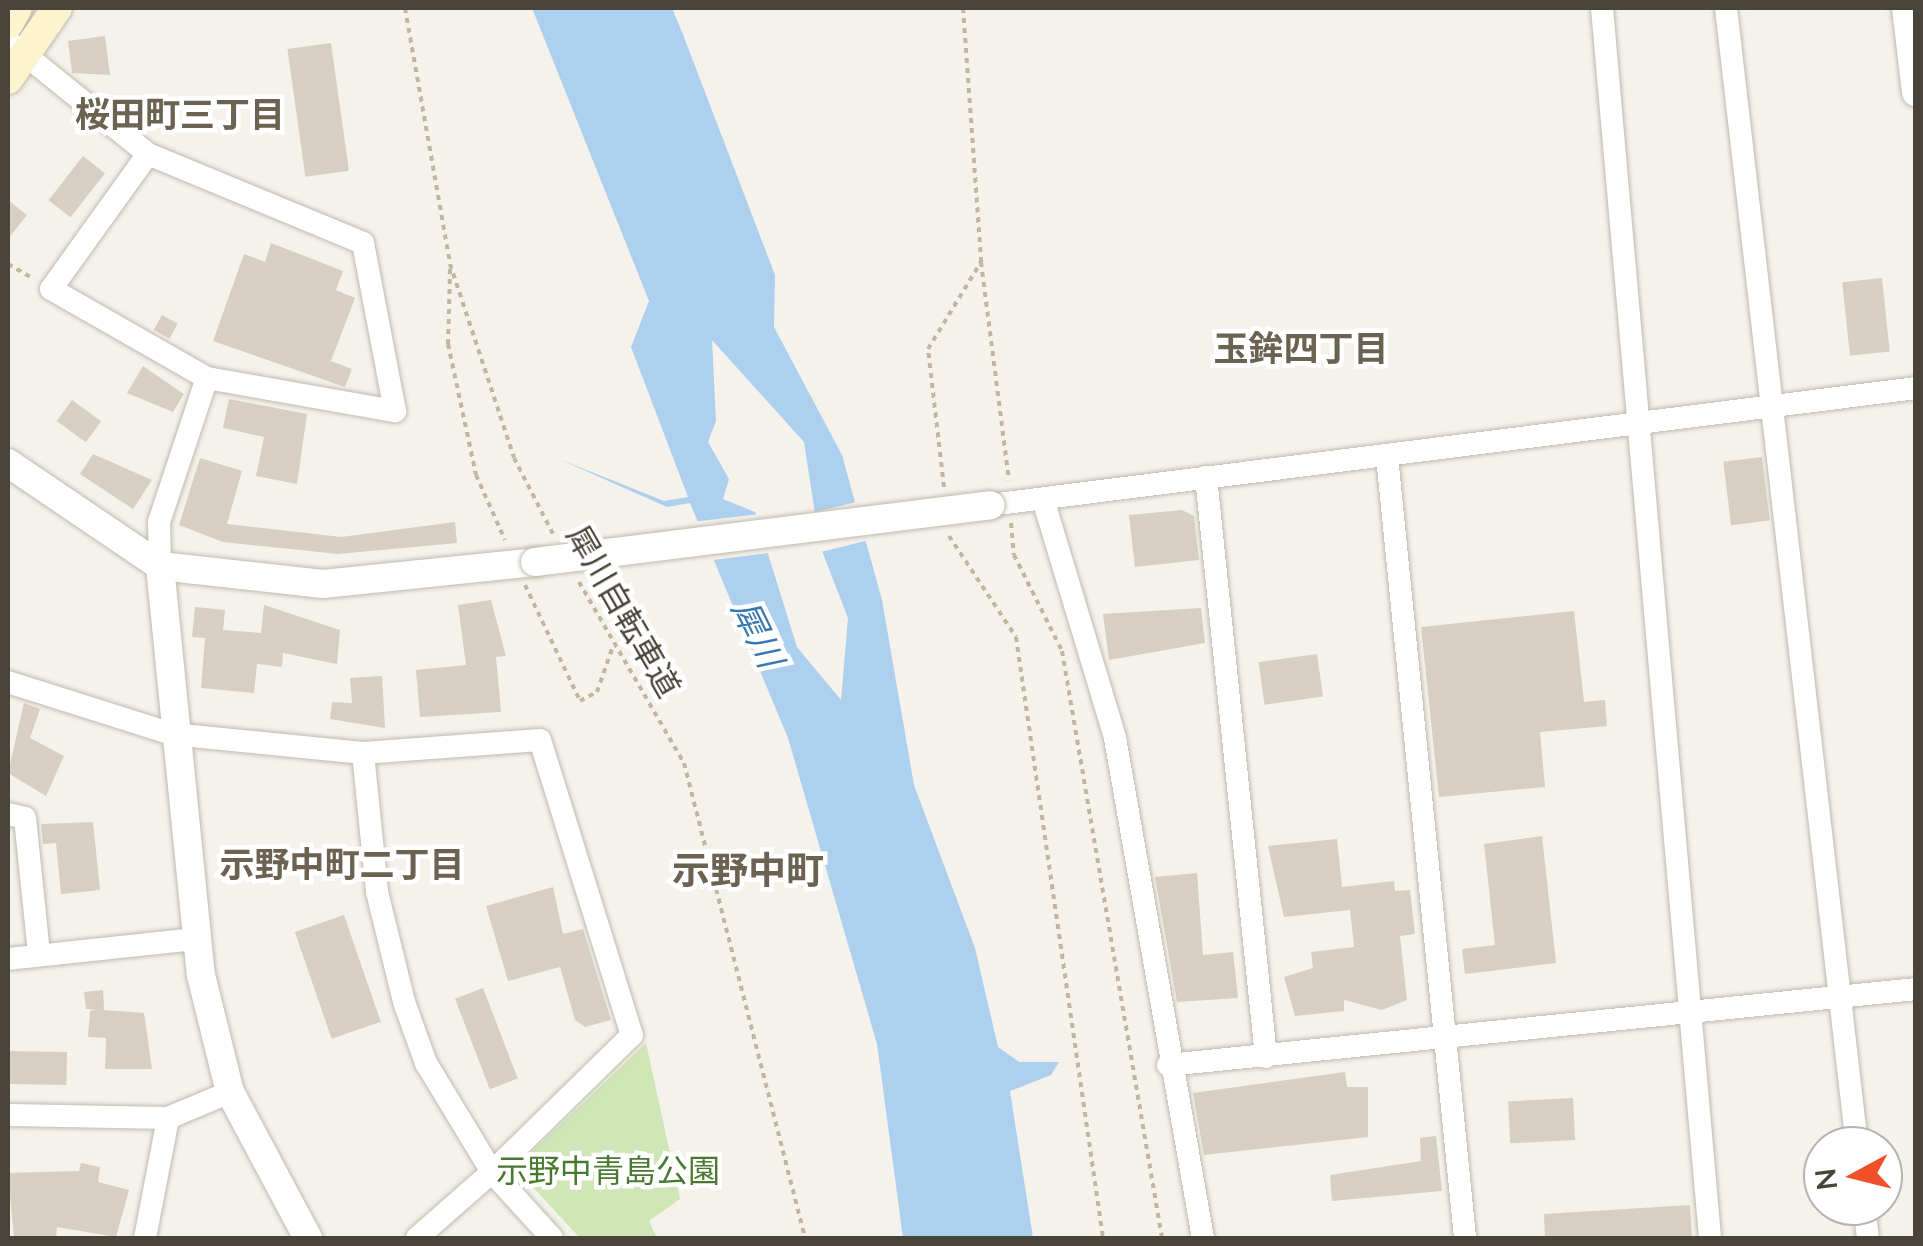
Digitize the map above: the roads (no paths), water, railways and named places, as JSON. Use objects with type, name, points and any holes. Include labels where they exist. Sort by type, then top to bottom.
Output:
[{"type":"main road","points":[[8,24],[17,8]]},
{"type":"main road","points":[[13,58],[57,8]]},
{"type":"street","points":[[1602,8],[1645,423],[1685,1013],[1710,1238]]},
{"type":"street","points":[[1726,8],[1779,408],[1854,1126]]},
{"type":"street","points":[[1910,25],[1916,92]]},
{"type":"street","points":[[13,58],[148,154],[363,243],[395,411],[207,378],[51,289],[148,154]]},
{"type":"street","points":[[207,378],[158,522],[172,734],[196,938],[230,1092],[308,1238]]},
{"type":"street","points":[[8,463],[160,566],[323,584],[1005,508],[1206,477],[1916,388]]},
{"type":"street","points":[[1387,456],[1465,1238]]},
{"type":"street","points":[[1206,477],[1266,1056]]},
{"type":"street","points":[[1044,499],[1115,738],[1168,1065],[1196,1168],[1203,1238]]},
{"type":"street","points":[[8,682],[172,734],[363,753],[540,740],[590,877],[632,1034],[492,1172],[417,1238]]},
{"type":"street","points":[[363,753],[377,892],[404,1002],[426,1063],[492,1172],[552,1238]]},
{"type":"street","points":[[8,814],[24,818],[39,953]]},
{"type":"street","points":[[8,958],[196,938]]},
{"type":"street","points":[[1168,1065],[1443,1041],[1916,989]]},
{"type":"street","points":[[8,1115],[168,1118],[230,1092]]},
{"type":"street","points":[[145,1238],[168,1118]]},
{"type":"water","name":"犀川","points":[[532,8],[672,8],[682,32],[775,275],[774,327],[842,455],[882,600],[914,785],[975,948],[998,1047],[1019,1062],[1059,1062],[1051,1075],[1010,1091],[1033,1238],[903,1238],[877,1044],[788,738],[690,503],[667,507],[559,459],[664,501],[688,497],[631,347],[649,301]],"holes":[[[712,340],[804,442],[820,546],[848,618],[841,700],[797,647],[755,512],[723,499],[729,479],[708,442],[716,421]]]},
{"type":"district","name":"桜田町三丁目","points":[[180,113]]},
{"type":"district","name":"玉鉾四丁目","points":[[1301,347]]},
{"type":"district","name":"示野中町二丁目","points":[[342,863]]},
{"type":"district","name":"示野中町","points":[[748,870]]},
{"type":"park label","name":"示野中青島公園","points":[[608,1170]]}]
